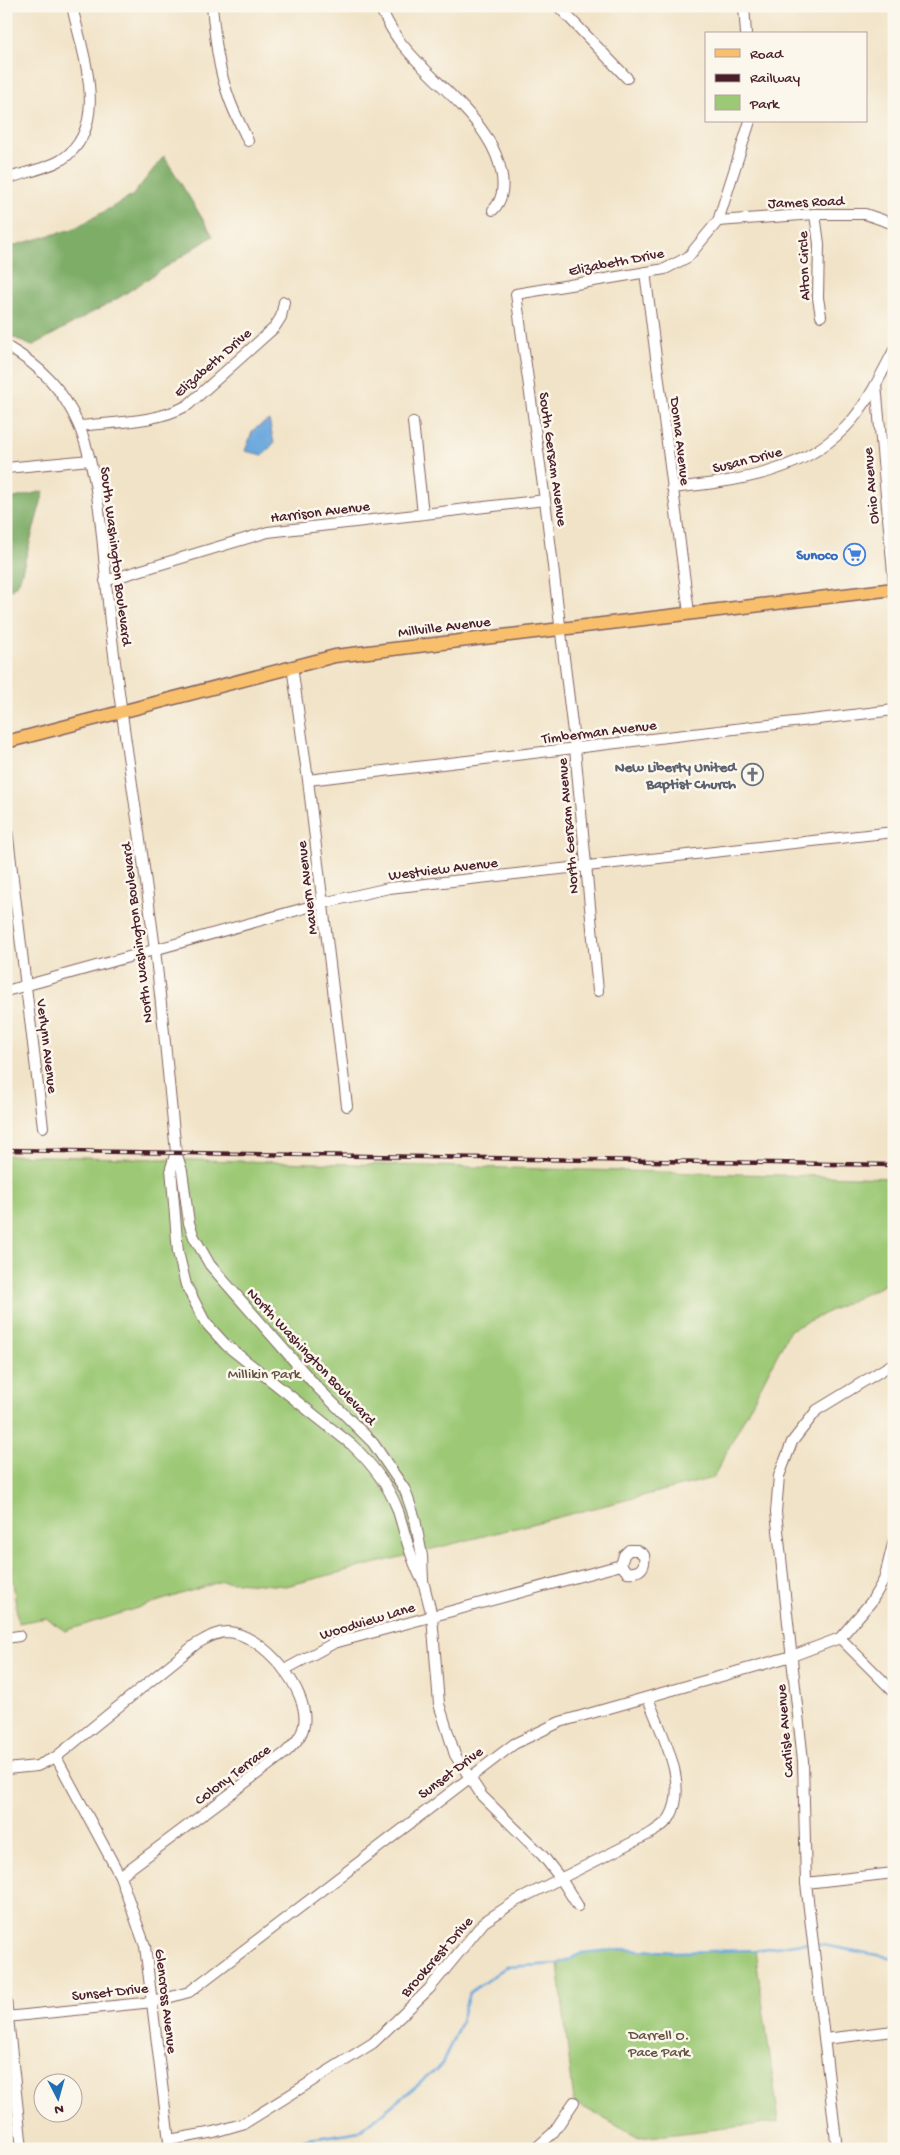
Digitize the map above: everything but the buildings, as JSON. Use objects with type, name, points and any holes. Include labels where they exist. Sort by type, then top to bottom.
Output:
[{"type":"main road","name":"Millville Avenue","points":[[6,742],[335,656],[894,589]]},
{"type":"street","points":[[6,179],[59,161],[70,153],[82,135],[89,119],[92,98],[72,6]]},
{"type":"street","points":[[212,6],[216,43],[223,76],[229,98],[248,141]]},
{"type":"street","points":[[379,6],[398,39],[486,136],[496,156],[503,186],[502,197],[493,210]]},
{"type":"street","points":[[558,6],[627,78]]},
{"type":"street","points":[[744,6],[746,32]]},
{"type":"street","name":"Elizabeth Drive","points":[[516,294],[665,269],[688,257],[718,221],[750,122]]},
{"type":"street","name":"James Road","points":[[718,221],[815,214],[865,214],[894,224]]},
{"type":"street","name":"Alton Circle","points":[[815,214],[819,244],[818,298],[821,316]]},
{"type":"street","name":"Donna Avenue","points":[[645,272],[689,614]]},
{"type":"street","name":"South Gersam Avenue","points":[[516,294],[545,500],[560,628]]},
{"type":"street","name":"Elizabeth Drive","points":[[79,426],[159,417],[188,405],[274,328],[281,317],[284,302]]},
{"type":"street","name":"South Washington Boulevard","points":[[6,346],[30,360],[53,381],[79,426],[90,460],[96,492],[105,581],[123,711]]},
{"type":"street","name":"Susan Drive","points":[[672,488],[730,482],[772,472],[804,459],[830,441],[853,419],[876,384],[894,350]]},
{"type":"street","name":"Ohio Avenue","points":[[876,384],[894,584]]},
{"type":"street","points":[[413,422],[423,514]]},
{"type":"street","points":[[6,468],[90,460]]},
{"type":"street","points":[[883,461],[894,460]]},
{"type":"street","name":"Harrison Avenue","points":[[105,581],[268,532],[545,500]]},
{"type":"street","name":"North Gersam Avenue","points":[[560,628],[575,749],[598,991]]},
{"type":"street","name":"Mavern Avenue","points":[[292,666],[308,780],[347,1106]]},
{"type":"street","name":"Timberman Avenue","points":[[308,780],[894,710]]},
{"type":"street","name":"North Washington Boulevard","points":[[123,711],[155,950],[176,1152],[182,1171],[189,1223],[194,1237],[210,1265],[282,1350],[373,1443],[406,1490],[415,1519],[422,1556],[423,1581],[432,1616],[440,1704],[455,1755],[468,1776],[496,1812],[543,1856],[561,1879],[578,1906]]},
{"type":"street","name":"Verlynn Avenue","points":[[6,820],[43,1127]]},
{"type":"street","name":"Westview Avenue","points":[[6,991],[323,903],[389,888],[894,832]]},
{"type":"street","name":"North Washington Boulevard","points":[[176,1152],[171,1168],[174,1221],[178,1252],[192,1300],[205,1322],[226,1345],[352,1445],[369,1462],[391,1494],[411,1559],[423,1581]]},
{"type":"street","name":"Carlisle Avenue","points":[[837,2149],[806,1883],[803,1761],[776,1512],[779,1476],[792,1442],[817,1410],[894,1363]]},
{"type":"street","name":"Sunset Drive","points":[[7,2017],[153,2002],[189,1992],[468,1776],[514,1744],[560,1722],[792,1656],[840,1638],[871,1602],[884,1580],[894,1540]]},
{"type":"street","name":"Woodview Lane","points":[[284,1670],[334,1643],[621,1565]]},
{"type":"street","points":[[6,1769],[37,1766],[56,1757],[196,1644],[216,1633],[245,1635],[258,1643],[284,1670]]},
{"type":"street","points":[[6,1638],[19,1636]]},
{"type":"street","points":[[840,1638],[894,1692]]},
{"type":"street","name":"Colony Terrace","points":[[120,1876],[285,1753],[301,1736],[304,1724],[304,1711],[298,1694],[284,1670]]},
{"type":"street","name":"Brookcrest Drive","points":[[170,2144],[244,2122],[374,2044],[430,1989],[484,1922],[516,1901],[653,1832],[669,1819],[676,1804],[678,1785],[675,1771],[648,1698]]},
{"type":"street","name":"Glencross Avenue","points":[[56,1757],[120,1876],[146,1946],[170,2144]]},
{"type":"street","points":[[806,1883],[894,1873]]},
{"type":"street","points":[[6,1999],[22,2149]]},
{"type":"street","points":[[825,2039],[894,2031]]},
{"type":"street","points":[[535,2149],[553,2133],[574,2102]]},
{"type":"green space","points":[[164,156],[213,236],[120,297],[32,346],[6,334],[6,245],[12,246],[73,229],[132,196]]},
{"type":"green space","points":[[44,491],[19,582],[6,594],[6,500]]},
{"type":"green space","name":"Millikin Park","points":[[6,1155],[894,1178],[894,1283],[886,1284],[790,1330],[713,1478],[286,1586],[222,1581],[65,1631],[46,1618],[18,1623],[6,1523]]},
{"type":"green space","name":"Darrell O. Pace Park","points":[[621,1949],[676,1952],[755,1950],[779,2122],[639,2138],[574,2102],[558,1964],[582,1953]]},
{"type":"water","points":[[269,420],[274,443],[263,455],[245,451],[253,430]]},
{"type":"waterway","points":[[287,2149],[304,2140],[360,2131],[441,2066],[460,2024],[469,1993],[506,1967],[558,1964],[582,1953],[621,1949],[676,1952],[755,1950],[802,1943],[811,1944]]},
{"type":"waterway","points":[[817,1944],[894,1958]]},
{"type":"railway","points":[[6,1150],[894,1165]]},
{"type":"place","name":"Sunoco","points":[[854,554]]},
{"type":"place","name":"New Liberty United Baptist Church","points":[[752,775]]}]
